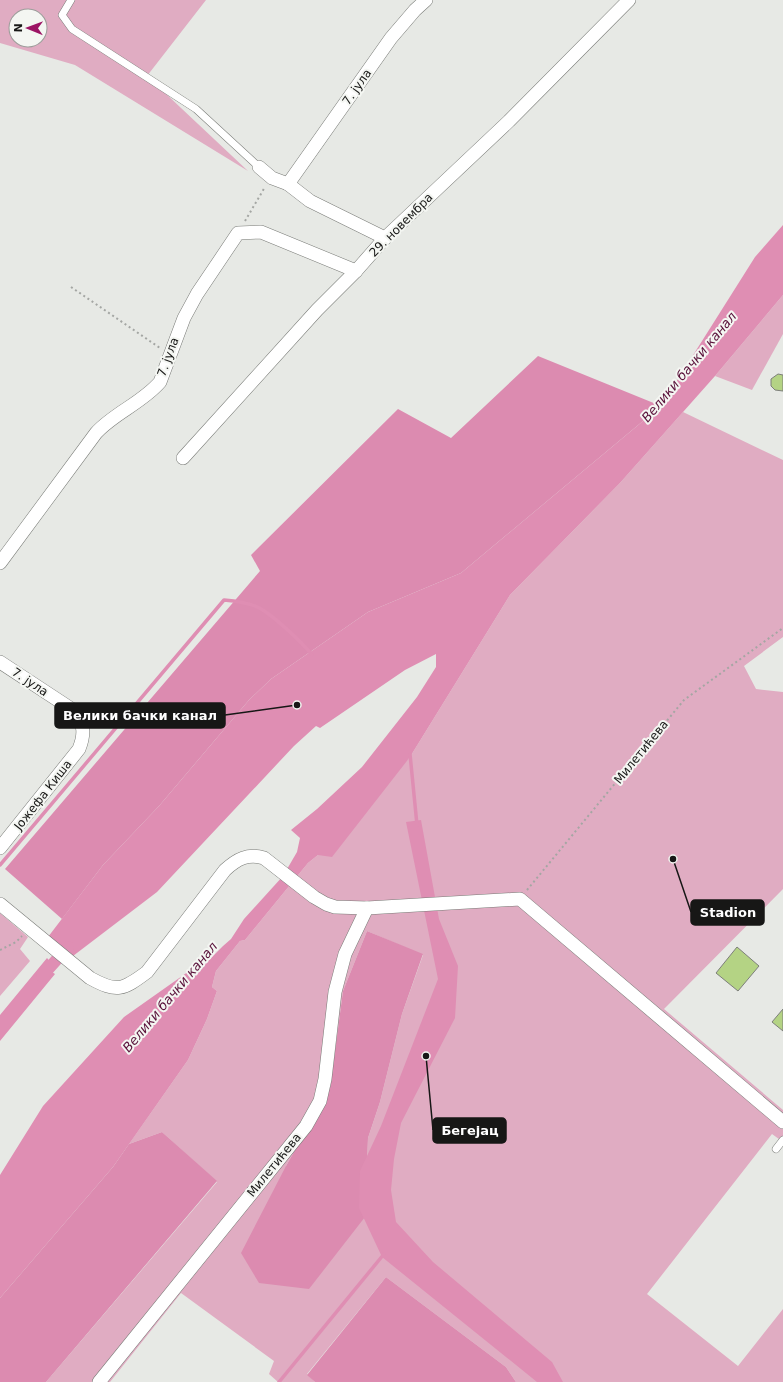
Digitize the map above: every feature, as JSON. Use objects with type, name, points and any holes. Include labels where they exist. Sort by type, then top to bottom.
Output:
[{"type":"street","name":"7. јула","points":[[288,184],[391,38],[426,0]]},
{"type":"street","name":"29. новембра","points":[[183,458],[317,310],[356,271],[385,238],[509,121],[629,0]]},
{"type":"street","points":[[259,167],[272,178],[288,184],[310,201],[385,238]]},
{"type":"street","points":[[238,233],[252,231],[261,232],[356,271]]},
{"type":"street","name":"7. јула","points":[[0,563],[103,425],[142,398],[160,382],[184,318],[197,294],[238,233]]},
{"type":"street","name":"7. јула","points":[[0,662],[76,712],[83,726],[83,740]]},
{"type":"street","name":"Јожефа Киша","points":[[0,848],[80,749],[83,740]]},
{"type":"street","points":[[0,904],[90,978],[104,986],[120,988],[130,984],[147,972],[225,870],[232,863],[243,857],[256,856],[264,858],[314,897],[335,907],[367,908],[421,906],[520,900],[783,1122]]},
{"type":"street","name":"Милетићева","points":[[99,1382],[306,1126],[320,1101],[325,1079],[335,992],[341,969],[346,954],[367,908]]},
{"type":"lane","points":[[71,0],[62,15],[72,28],[196,109],[259,167]]},
{"type":"lane","points":[[776,1149],[783,1140]]},
{"type":"path","points":[[238,233],[272,178]]},
{"type":"path","points":[[71,287],[170,355]]},
{"type":"path","name":"Милетићева","points":[[520,900],[684,700],[783,628]]},
{"type":"path","points":[[0,950],[16,942],[30,928]]},
{"type":"shaded area","points":[[0,0],[206,0],[147,76],[248,171],[75,65],[17,48],[48,48],[48,8],[8,8],[8,45],[0,43]]},
{"type":"shaded area","points":[[783,295],[783,334],[752,390],[715,376]]},
{"type":"shaded area","points":[[538,356],[661,406],[461,573],[368,612],[271,679],[249,700],[159,806],[103,865],[62,919],[5,869],[260,571],[251,555],[398,409],[451,438]]},
{"type":"shaded area","points":[[683,412],[783,460],[783,637],[744,666],[756,689],[783,692],[783,889],[664,1009],[783,1110],[783,1142],[772,1134],[647,1294],[738,1366],[783,1309],[783,1382],[516,1382],[506,1367],[386,1277],[307,1374],[315,1382],[278,1382],[269,1374],[274,1361],[181,1293],[110,1382],[46,1382],[217,1182],[162,1132],[129,1144],[188,1060],[207,1019],[217,991],[212,987],[216,971],[240,941],[245,940],[308,863],[318,855],[410,757],[510,595],[620,483]],"holes":[[[367,931],[423,955],[402,1014],[380,1102],[368,1138],[365,1217],[286,1166],[330,1088],[343,991]]]},
{"type":"shaded area","points":[[0,913],[28,937],[20,949],[30,961],[0,996]]},
{"type":"shaded area","points":[[367,931],[423,954],[402,1014],[380,1102],[368,1138],[365,1217],[309,1289],[259,1283],[241,1253],[286,1166],[330,1088],[343,991]]},
{"type":"shaded area","points":[[162,1132],[217,1181],[46,1382],[0,1382],[0,1298],[113,1167],[129,1144]]},
{"type":"shaded area","points":[[386,1277],[506,1367],[516,1382],[315,1382],[307,1375]]},
{"type":"water","points":[[783,225],[783,295],[715,376],[620,483],[510,595],[410,757],[332,857],[318,855],[308,863],[245,940],[240,941],[216,971],[212,987],[217,991],[207,1019],[188,1060],[113,1167],[0,1298],[0,1175],[43,1106],[124,1017],[192,969],[206,963],[231,939],[244,919],[283,876],[297,852],[300,838],[291,830],[317,809],[362,767],[417,697],[436,667],[436,654],[405,670],[320,728],[316,726],[294,746],[157,892],[73,956],[48,937],[103,865],[159,806],[249,700],[271,679],[368,612],[461,573],[661,406],[755,257]]},
{"type":"water","points":[[421,820],[439,919],[458,966],[455,1018],[401,1123],[394,1159],[391,1190],[396,1222],[433,1262],[552,1362],[563,1382],[537,1382],[382,1257],[359,1208],[360,1171],[381,1126],[438,979],[406,822]]},
{"type":"water","points":[[47,958],[56,968],[52,972],[55,974],[0,1041],[0,1015]]},
{"type":"building","points":[[778,374],[783,375],[783,391],[775,390],[771,386],[771,379]]},
{"type":"building","points":[[737,947],[759,966],[738,991],[716,973]]},
{"type":"building","points":[[783,1009],[783,1031],[772,1022]]},
{"type":"waterway","points":[[0,865],[224,600],[236,601],[261,609],[285,628],[312,655]]},
{"type":"waterway","points":[[410,754],[417,825]]},
{"type":"waterway","name":"Велики бачки канал","points":[[42,976],[68,947]]},
{"type":"waterway","points":[[279,1382],[384,1254]]},
{"type":"place","name":"Велики бачки канал","points":[[297,705]]},
{"type":"place","name":"Stadion","points":[[673,859]]},
{"type":"place","name":"Бегејац","points":[[426,1056]]}]
